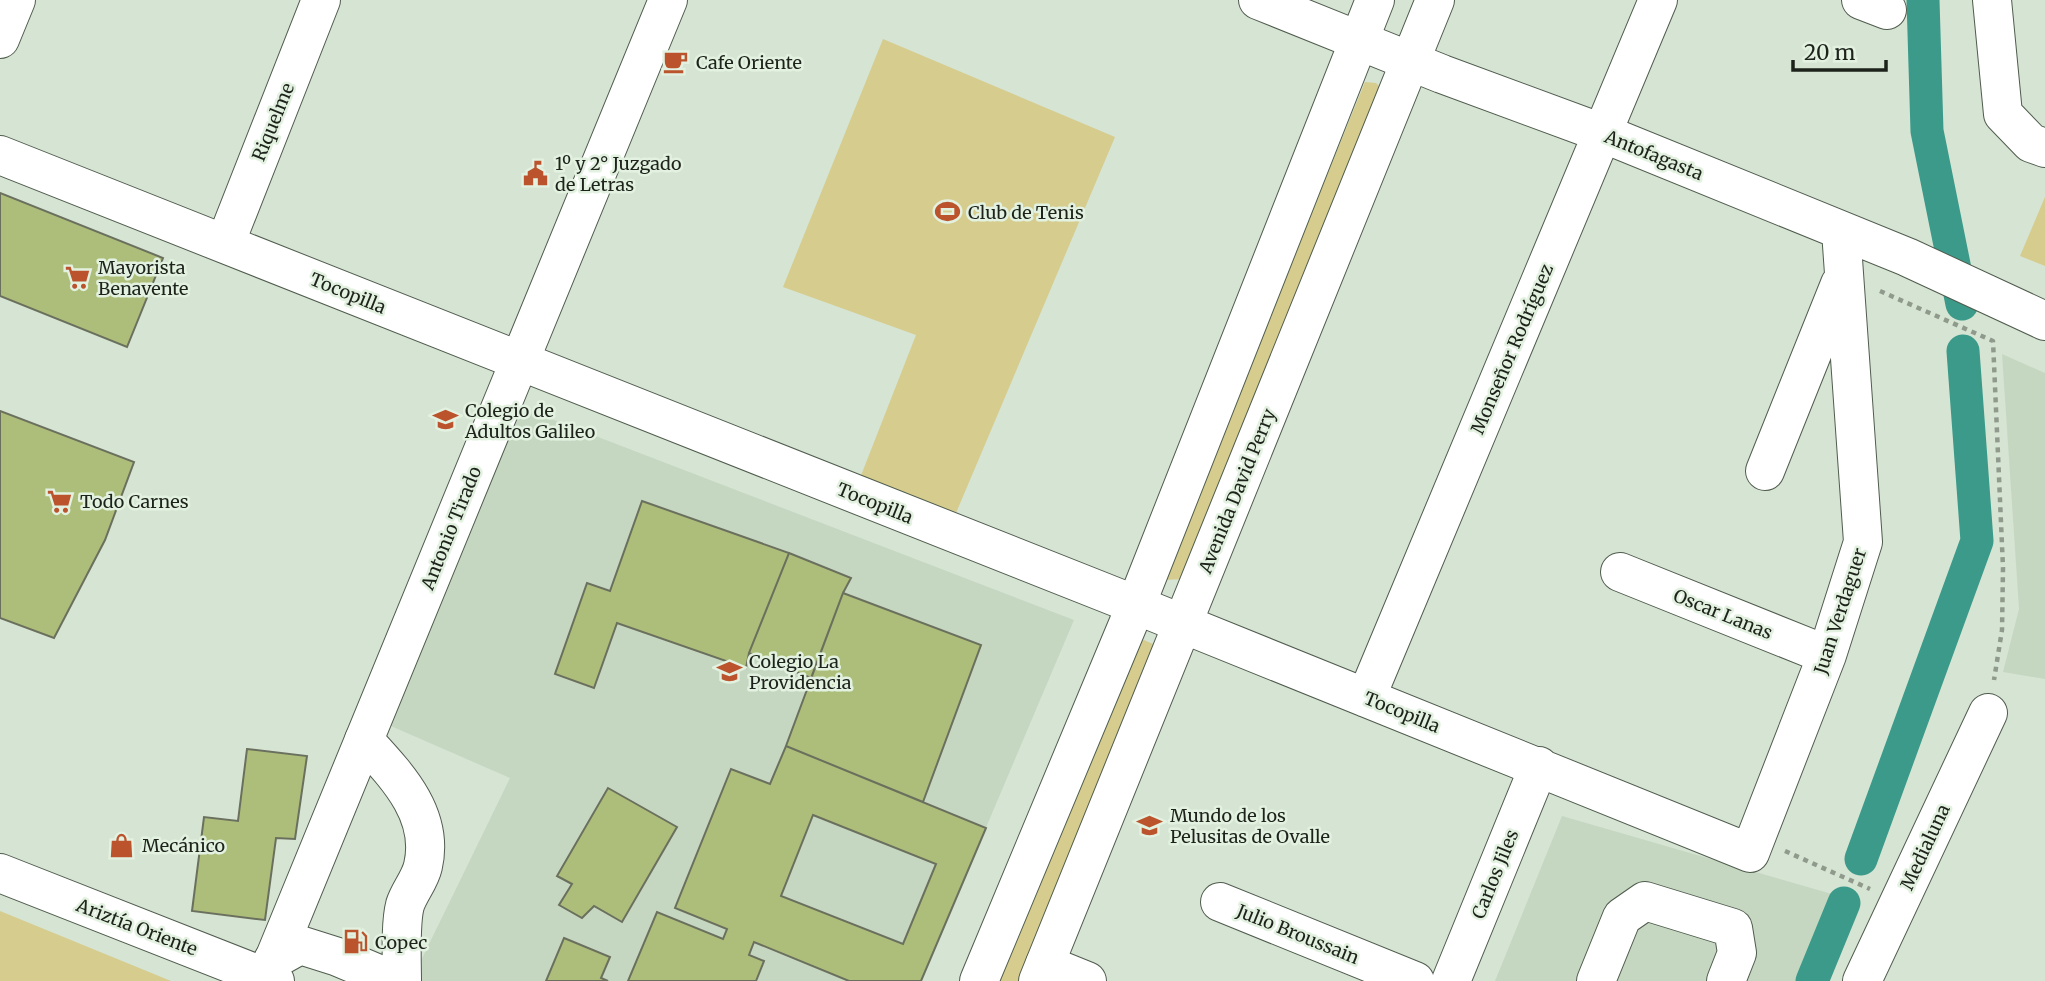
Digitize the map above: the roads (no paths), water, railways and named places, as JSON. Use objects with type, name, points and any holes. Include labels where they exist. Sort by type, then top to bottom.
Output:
[{"type":"street","points":[[0,39],[16,0]]},
{"type":"street","name":"Riquelme","points":[[225,244],[321,0]]},
{"type":"street","name":"Antonio Tirado","points":[[270,975],[363,740],[668,0]]},
{"type":"street","name":"Antofagasta","points":[[1258,0],[1411,62],[1602,133],[1907,257],[2029,313]]},
{"type":"street","points":[[979,981],[1136,605],[1375,0]]},
{"type":"street","name":"Avenida David Perry","points":[[1042,972],[1435,0]]},
{"type":"street","name":"Monseñor Rodríguez","points":[[1366,698],[1658,0]]},
{"type":"street","points":[[1992,0],[2003,114],[2038,145]]},
{"type":"street","name":"Tocopilla","points":[[0,155],[1366,698],[1539,766],[1753,845]]},
{"type":"street","name":"Juan Verdaguer","points":[[1753,845],[1827,655],[1863,542],[1841,231]]},
{"type":"street","points":[[1765,471],[1844,275]]},
{"type":"street","name":"Oscar Lanas","points":[[1620,572],[1827,655]]},
{"type":"street","name":"Medialuna","points":[[1862,981],[1988,713]]},
{"type":"street","points":[[363,740],[400,779],[415,803],[425,837],[423,867],[404,906],[402,981]]},
{"type":"street","name":"Carlos Jiles","points":[[1451,981],[1539,766]]},
{"type":"street","name":"Ariztía Oriente","points":[[0,873],[270,975]]},
{"type":"street","points":[[1596,981],[1622,917],[1646,901],[1732,928],[1737,953],[1726,981]]},
{"type":"street","name":"Julio Broussain","points":[[1220,902],[1415,981]]},
{"type":"street","points":[[270,975],[300,945],[338,957],[395,981]]},
{"type":"street","points":[[1042,972],[1087,981]]},
{"type":"waterway","points":[[1923,0],[1927,131],[1962,304]]},
{"type":"waterway","points":[[1861,859],[1977,541],[1963,351]]},
{"type":"waterway","points":[[1812,981],[1844,903]]},
{"type":"place","name":"Cafe Oriente","points":[[676,62]]},
{"type":"place","name":"1º y 2° Juzgado de Letras","points":[[535,173]]},
{"type":"place","name":"Club de Tenis","points":[[948,212]]},
{"type":"place","name":"Mayorista Benavente","points":[[78,277]]},
{"type":"place","name":"Colegio de Adultos Galileo","points":[[445,420]]},
{"type":"place","name":"Todo Carnes","points":[[60,501]]},
{"type":"place","name":"Colegio La Providencia","points":[[729,671]]},
{"type":"place","name":"Mundo de los Pelusitas de Ovalle","points":[[1150,825]]},
{"type":"place","name":"Mecánico","points":[[122,845]]},
{"type":"place","name":"Copec","points":[[355,942]]}]
